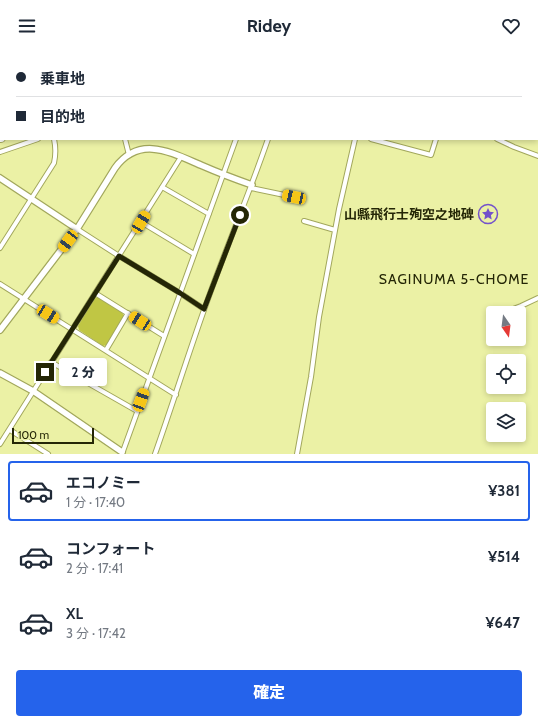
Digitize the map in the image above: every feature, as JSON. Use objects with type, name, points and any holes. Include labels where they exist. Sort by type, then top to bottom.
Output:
[{"type":"street","points":[[0,152],[35,140]]},
{"type":"street","points":[[0,248],[54,163],[56,155],[54,140]]},
{"type":"street","points":[[124,140],[129,155]]},
{"type":"street","points":[[0,373],[33,391],[123,453],[149,377],[236,140]]},
{"type":"street","points":[[154,454],[176,395],[204,309],[268,140]]},
{"type":"street","points":[[297,454],[311,377],[319,316],[335,230],[355,140]]},
{"type":"street","points":[[375,140],[431,155],[436,140]]},
{"type":"street","points":[[499,140],[538,156]]},
{"type":"street","points":[[0,330],[77,229],[115,168],[129,155],[142,149],[158,149],[251,186],[294,197]]},
{"type":"street","points":[[0,444],[181,157]]},
{"type":"street","points":[[0,178],[119,256],[204,309]]},
{"type":"street","points":[[162,187],[209,214]]},
{"type":"street","points":[[304,221],[335,230]]},
{"type":"street","points":[[141,222],[194,254]]},
{"type":"street","points":[[0,284],[176,395]]},
{"type":"street","points":[[95,293],[164,336]]},
{"type":"street","points":[[521,306],[538,298]]},
{"type":"street","points":[[106,350],[128,313]]},
{"type":"street","points":[[51,362],[137,411]]},
{"type":"street","points":[[10,430],[48,454]]},
{"type":"shaded area","points":[[98,297],[122,312],[124,317],[107,345],[103,346],[79,330],[78,326],[94,299]]},
{"type":"place","name":"山縣飛行士殉空之地碑","points":[[488,214]]},
{"type":"district","name":"SAGINUMA 5-CHOME","points":[[454,279]]},
{"type":"route","points":[[45,372],[119,256],[204,309],[240,215]]}]
